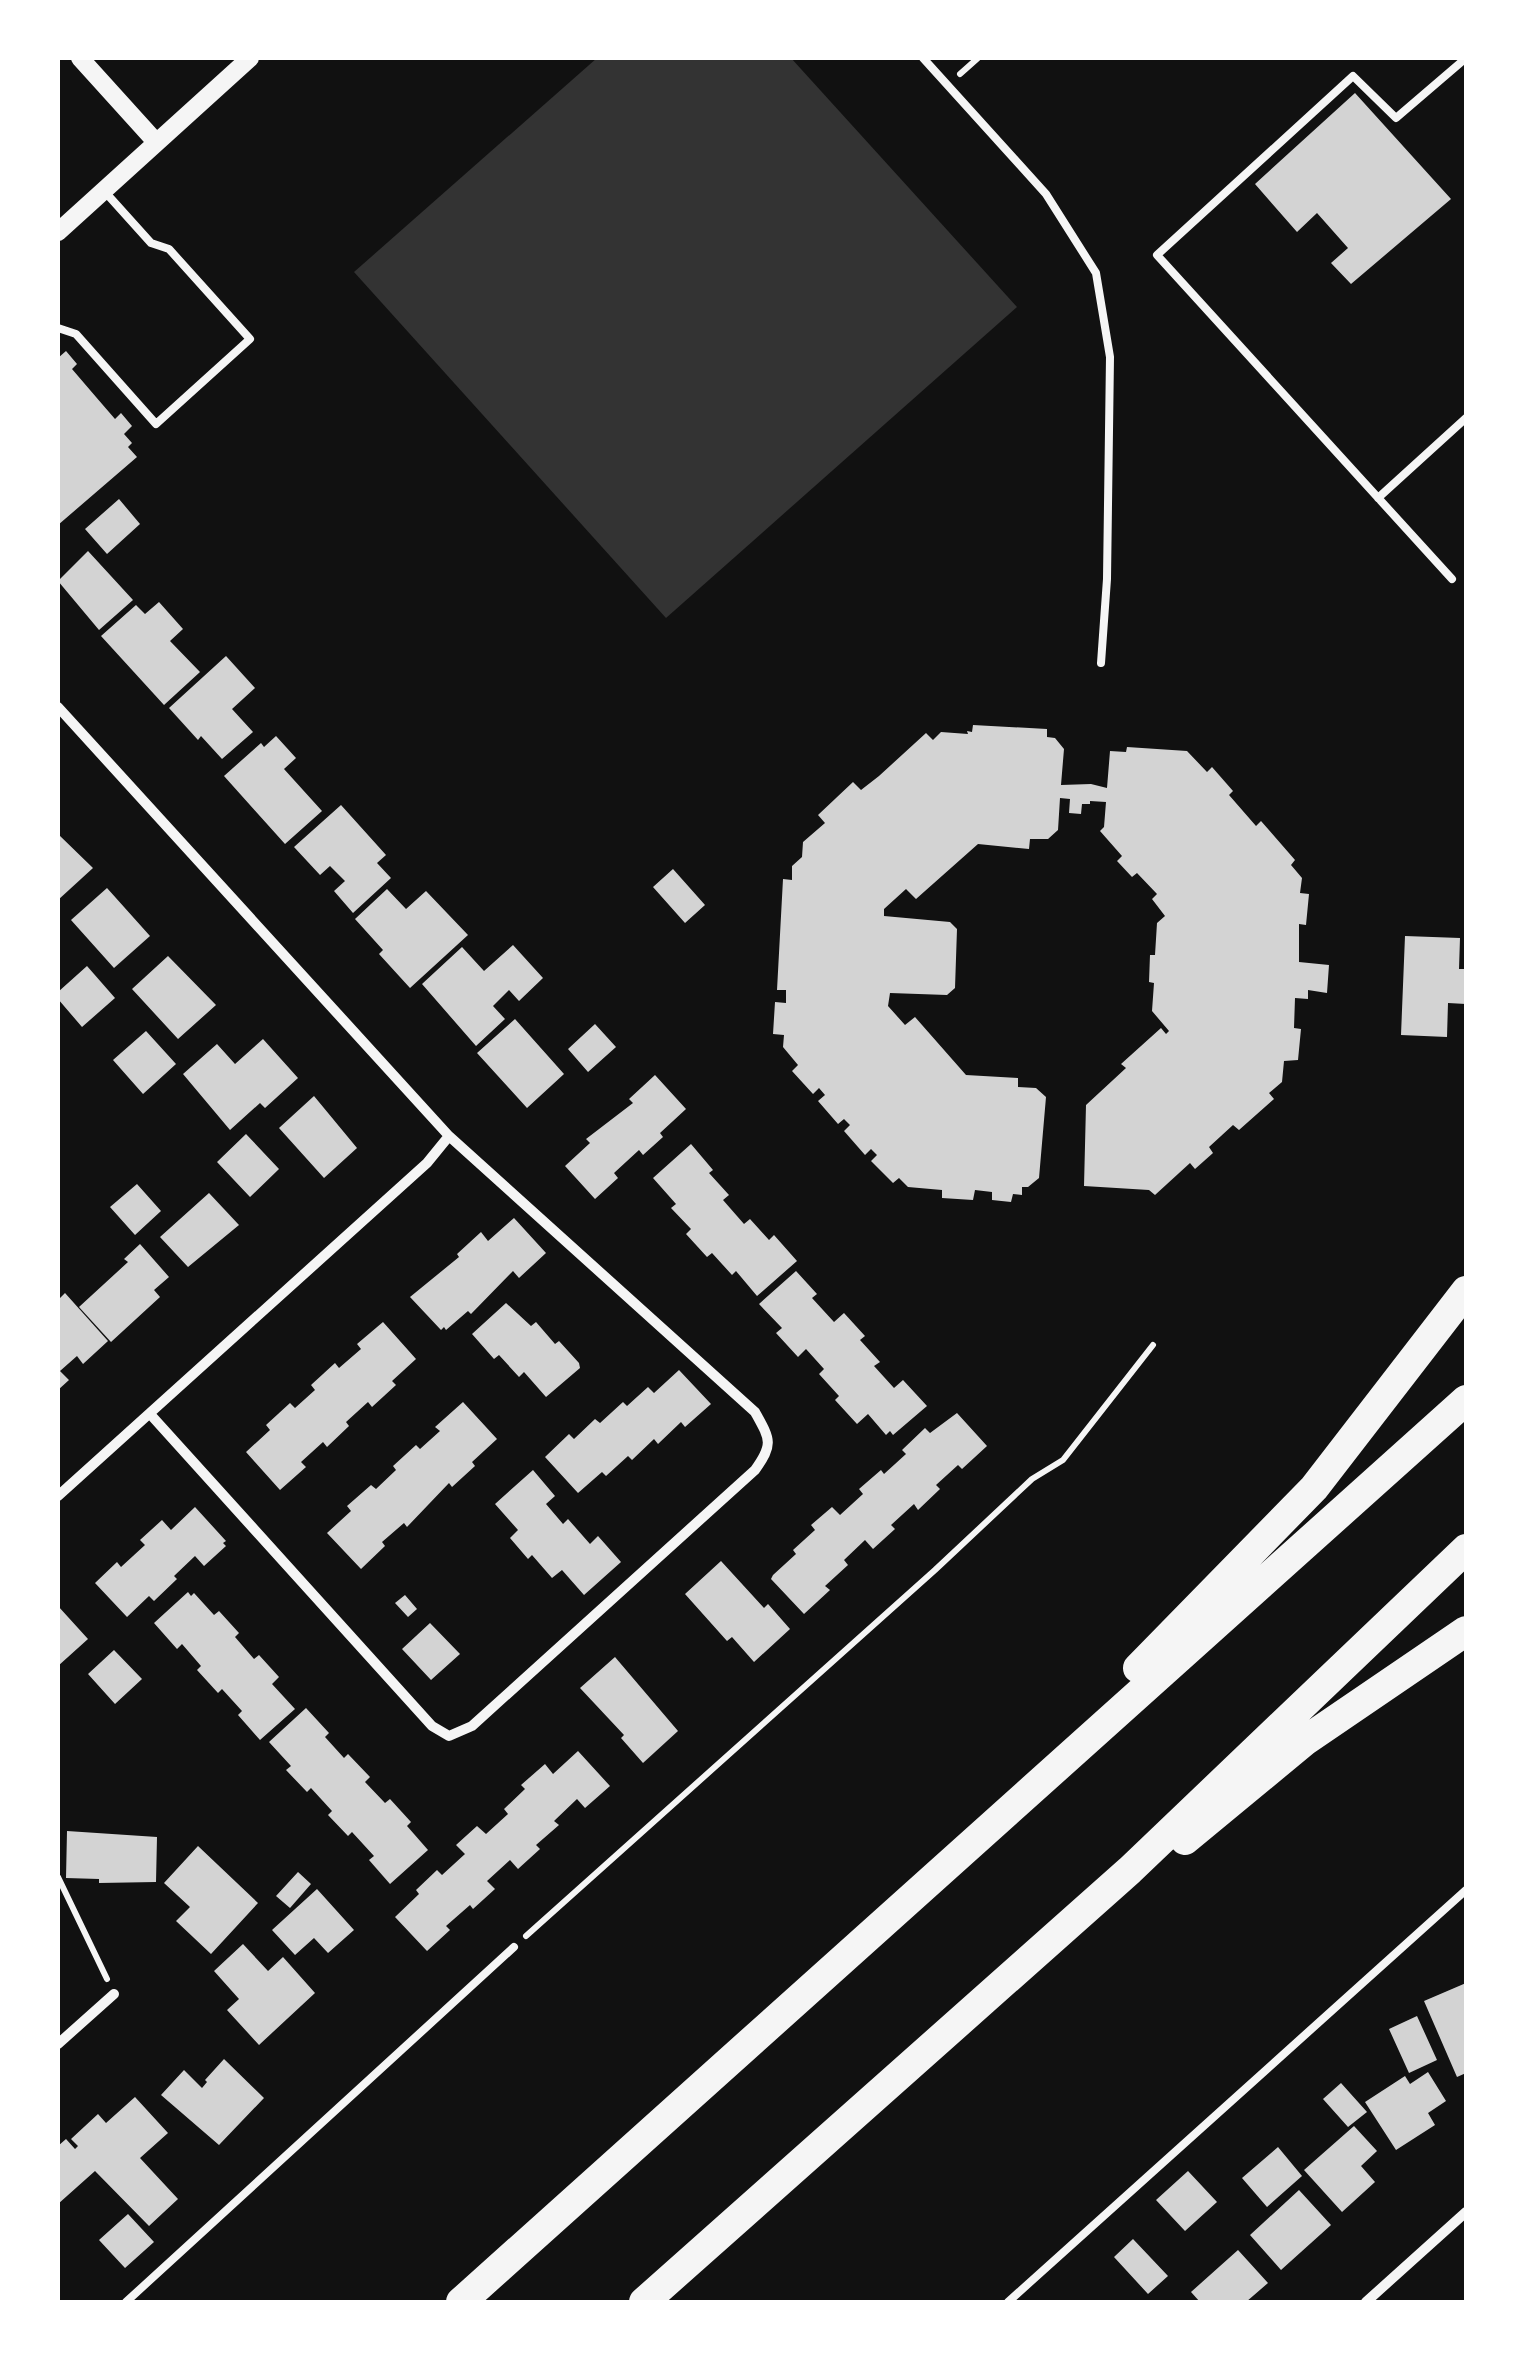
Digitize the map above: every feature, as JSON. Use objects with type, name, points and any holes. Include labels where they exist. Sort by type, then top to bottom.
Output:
[{"type":"highway","points":[[772,2021],[1090,1717],[1314,1488],[1466,1291]]},
{"type":"highway","points":[[460,2302],[1466,1400]]},
{"type":"highway","points":[[644,2302],[1130,1870],[1466,1550]]},
{"type":"highway","points":[[1130,1870],[1194,1835],[1306,1740],[1466,1630]]},
{"type":"street","points":[[80,58],[156,142]]},
{"type":"street","points":[[58,232],[250,58]]},
{"type":"street","points":[[58,707],[449,1136],[755,1412],[768,1436],[768,1452],[755,1470],[472,1726],[449,1736],[432,1726],[150,1414]]},
{"type":"street","points":[[58,1496],[427,1162],[449,1136]]},
{"type":"street","points":[[58,2044],[114,1994]]},
{"type":"street","points":[[1366,2302],[1466,2212]]},
{"type":"lane","points":[[922,58],[1046,194],[1096,273],[1110,357],[1106,579],[1100,664]]},
{"type":"lane","points":[[1452,578],[1157,256],[1353,76],[1396,118],[1466,58]]},
{"type":"lane","points":[[58,328],[76,334],[156,424],[250,340],[169,249],[150,242],[103,190]]},
{"type":"lane","points":[[1378,498],[1466,418]]},
{"type":"lane","points":[[1008,2302],[1466,1890]]},
{"type":"lane","points":[[126,2302],[514,1947]]},
{"type":"path","points":[[964,70],[978,58]]},
{"type":"path","points":[[514,1947],[1032,1480],[1063,1460],[1153,1344]]},
{"type":"path","points":[[58,1877],[114,1994]]},
{"type":"shaded area","points":[[597,58],[791,58],[1017,307],[666,618],[354,272]]},
{"type":"building","points":[[1355,93],[1451,199],[1351,284],[1331,263],[1348,248],[1317,213],[1297,232],[1255,184]]},
{"type":"building","points":[[66,351],[77,364],[72,369],[115,419],[121,413],[132,426],[124,434],[137,457],[58,525],[58,358]]},
{"type":"building","points":[[119,499],[140,524],[107,554],[85,529]]},
{"type":"building","points":[[88,551],[133,600],[99,630],[58,581]]},
{"type":"building","points":[[159,602],[183,629],[170,641],[200,672],[164,705],[101,636],[136,605],[145,614]]},
{"type":"building","points":[[226,656],[255,688],[232,709],[253,732],[222,759],[169,708]]},
{"type":"building","points":[[973,725],[1047,729],[1047,737],[1055,738],[1064,749],[1061,785],[1107,788],[1110,751],[1126,752],[1127,747],[1187,751],[1207,772],[1212,767],[1233,791],[1229,795],[1256,826],[1261,821],[1295,860],[1291,865],[1302,878],[1300,893],[1309,894],[1306,925],[1299,924],[1299,962],[1329,965],[1327,993],[1308,990],[1308,999],[1295,998],[1294,1028],[1301,1029],[1298,1060],[1284,1061],[1282,1082],[1269,1093],[1274,1099],[1239,1130],[1233,1125],[1209,1147],[1213,1153],[1195,1169],[1190,1163],[1155,1195],[1149,1190],[1084,1186],[1086,1105],[1126,1068],[1121,1064],[1161,1028],[1166,1034],[1169,1031],[1152,1011],[1154,983],[1149,982],[1157,923],[1165,916],[1152,899],[1157,894],[1137,873],[1132,877],[1117,861],[1122,856],[1100,831],[1104,827],[1106,802],[1090,801],[1082,804],[1081,814],[1069,813],[1070,799],[1060,798],[1058,830],[1048,839],[1030,839],[1029,849],[978,844],[916,899],[906,889],[884,909],[884,916],[950,922],[957,929],[955,988],[947,995],[890,993],[888,1006],[905,1025],[915,1017],[966,1075],[1018,1078],[1018,1087],[1036,1088],[1046,1097],[1039,1178],[1022,1187],[1022,1195],[1013,1194],[1011,1202],[992,1200],[992,1192],[975,1190],[973,1200],[942,1198],[942,1190],[908,1187],[899,1178],[893,1183],[871,1161],[877,1155],[871,1149],[865,1155],[844,1131],[850,1125],[844,1119],[838,1124],[818,1101],[825,1095],[819,1088],[813,1094],[792,1071],[798,1065],[783,1047],[784,1035],[773,1034],[775,1002],[786,1003],[786,990],[777,990],[783,879],[792,880],[792,866],[802,857],[803,842],[825,823],[818,815],[853,782],[861,790],[926,733],[933,740],[941,732],[968,734]]},
{"type":"building","points":[[276,736],[296,758],[284,769],[322,811],[285,844],[224,776],[261,743],[264,747]]},
{"type":"building","points":[[341,805],[386,855],[377,863],[391,878],[353,913],[334,891],[345,881],[330,866],[320,875],[294,847]]},
{"type":"building","points":[[58,834],[93,868],[58,900]]},
{"type":"building","points":[[673,869],[705,905],[685,923],[653,887]]},
{"type":"building","points":[[107,888],[150,936],[114,968],[71,920]]},
{"type":"building","points":[[387,889],[406,909],[426,891],[468,935],[410,988],[379,954],[383,950],[355,919]]},
{"type":"building","points":[[1405,936],[1460,938],[1459,969],[1466,969],[1466,1004],[1448,1003],[1447,1037],[1401,1035]]},
{"type":"building","points":[[513,945],[543,978],[519,1001],[509,990],[493,1006],[505,1019],[476,1046],[422,984],[462,947],[484,971]]},
{"type":"building","points":[[168,956],[216,1005],[178,1039],[132,989]]},
{"type":"building","points":[[87,966],[115,998],[82,1027],[58,999],[58,992]]},
{"type":"building","points":[[515,1019],[564,1074],[527,1108],[477,1053]]},
{"type":"building","points":[[595,1024],[616,1047],[588,1072],[568,1049]]},
{"type":"building","points":[[146,1031],[176,1064],[143,1094],[113,1060]]},
{"type":"building","points":[[263,1039],[298,1078],[265,1108],[260,1103],[230,1130],[183,1074],[217,1044],[235,1064]]},
{"type":"building","points":[[655,1075],[686,1109],[643,1155],[639,1150],[614,1173],[618,1178],[595,1199],[565,1166],[590,1143],[586,1139],[633,1103],[629,1099]]},
{"type":"building","points":[[314,1096],[357,1148],[324,1178],[279,1128]]},
{"type":"building","points":[[246,1134],[279,1169],[250,1197],[217,1162]]},
{"type":"building","points":[[691,1144],[729,1195],[723,1200],[744,1224],[750,1219],[769,1240],[774,1235],[797,1261],[757,1296],[736,1271],[732,1275],[712,1253],[707,1257],[686,1234],[691,1229],[671,1208],[676,1204],[653,1178]]},
{"type":"building","points":[[137,1184],[161,1211],[135,1235],[110,1207]]},
{"type":"building","points":[[209,1193],[239,1225],[188,1267],[160,1237]]},
{"type":"building","points":[[514,1218],[546,1253],[519,1278],[513,1271],[471,1314],[468,1311],[441,1330],[410,1297],[459,1257],[457,1254],[481,1232],[488,1241]]},
{"type":"building","points":[[140,1244],[169,1277],[154,1290],[160,1297],[111,1342],[79,1307],[128,1262],[124,1259]]},
{"type":"building","points":[[796,1271],[817,1294],[812,1298],[834,1322],[844,1313],[865,1336],[860,1340],[880,1362],[874,1366],[894,1388],[903,1380],[927,1406],[893,1435],[890,1431],[886,1435],[868,1414],[857,1424],[819,1374],[824,1369],[806,1349],[798,1357],[776,1333],[782,1328],[759,1304]]},
{"type":"building","points":[[65,1293],[108,1341],[83,1364],[77,1356],[60,1371],[69,1380],[58,1390],[58,1300]]},
{"type":"building","points":[[506,1303],[531,1326],[536,1322],[579,1363],[580,1368],[546,1397],[524,1372],[519,1377],[499,1355],[494,1359],[472,1334]]},
{"type":"building","points":[[383,1322],[416,1359],[372,1407],[368,1402],[327,1447],[323,1442],[301,1462],[306,1467],[280,1490],[246,1452],[270,1430],[266,1425],[290,1403],[295,1408],[315,1390],[311,1385],[335,1363],[339,1368],[361,1349],[357,1344]]},
{"type":"building","points":[[679,1370],[711,1404],[685,1427],[681,1422],[658,1444],[654,1439],[632,1460],[628,1456],[578,1493],[545,1457],[569,1434],[574,1439],[595,1419],[600,1423],[648,1387],[654,1393]]},
{"type":"building","points":[[463,1402],[497,1439],[452,1487],[449,1483],[407,1527],[404,1523],[382,1542],[385,1546],[361,1569],[327,1533],[351,1511],[347,1506],[371,1485],[376,1489],[416,1445],[420,1449],[440,1431],[435,1427]]},
{"type":"building","points":[[957,1413],[987,1446],[962,1469],[958,1465],[936,1485],[940,1489],[918,1510],[914,1504],[873,1549],[865,1540],[844,1560],[848,1565],[825,1586],[830,1590],[804,1614],[771,1579],[796,1554],[793,1550],[815,1530],[811,1525],[832,1507],[840,1515],[863,1494],[859,1489],[906,1454],[902,1450],[925,1428],[930,1433]]},
{"type":"building","points":[[533,1470],[555,1496],[546,1504],[563,1524],[568,1519],[590,1544],[598,1536],[621,1562],[584,1595],[562,1570],[552,1578],[532,1555],[528,1559],[510,1538],[518,1530],[495,1504]]},
{"type":"building","points":[[195,1507],[226,1541],[226,1546],[204,1566],[195,1556],[154,1601],[149,1596],[127,1617],[95,1583],[117,1562],[121,1567],[145,1545],[140,1540],[162,1520],[171,1530]]},
{"type":"building","points":[[721,1561],[764,1608],[768,1604],[790,1629],[754,1662],[732,1637],[727,1641],[685,1594]]},
{"type":"building","points":[[188,1592],[191,1596],[194,1593],[214,1615],[219,1611],[239,1633],[235,1637],[254,1659],[259,1655],[279,1677],[272,1684],[295,1709],[260,1740],[238,1715],[242,1711],[197,1670],[201,1666],[182,1644],[177,1649],[154,1623]]},
{"type":"building","points":[[405,1595],[417,1609],[408,1617],[395,1603]]},
{"type":"building","points":[[58,1606],[88,1639],[58,1666]]},
{"type":"building","points":[[430,1623],[460,1654],[431,1680],[402,1649]]},
{"type":"building","points":[[114,1650],[142,1679],[115,1704],[88,1674]]},
{"type":"building","points":[[615,1657],[678,1731],[643,1763],[621,1738],[624,1735],[580,1688]]},
{"type":"building","points":[[306,1708],[329,1733],[325,1737],[344,1758],[348,1754],[370,1777],[365,1782],[385,1803],[390,1799],[411,1822],[407,1826],[428,1850],[390,1884],[369,1860],[374,1856],[352,1832],[348,1836],[328,1815],[332,1811],[311,1788],[307,1792],[286,1770],[291,1766],[269,1742]]},
{"type":"building","points":[[578,1751],[610,1786],[585,1808],[577,1799],[554,1821],[559,1825],[536,1845],[540,1849],[518,1869],[510,1860],[487,1881],[495,1889],[446,1926],[450,1930],[427,1951],[395,1917],[437,1870],[442,1875],[465,1854],[456,1845],[477,1826],[486,1834],[508,1814],[504,1809],[525,1789],[521,1785],[545,1764],[553,1774]]},
{"type":"building","points":[[67,1831],[157,1837],[156,1882],[99,1883],[99,1879],[66,1878]]},
{"type":"building","points":[[198,1846],[258,1903],[211,1954],[176,1921],[190,1907],[164,1883]]},
{"type":"building","points":[[298,1872],[311,1884],[290,1908],[276,1896]]},
{"type":"building","points":[[317,1889],[354,1930],[328,1953],[314,1938],[295,1955],[272,1930]]},
{"type":"building","points":[[243,1944],[268,1971],[283,1957],[315,1993],[259,2045],[227,2010],[239,1999],[214,1971]]},
{"type":"building","points":[[1466,1983],[1466,2073],[1457,2077],[1424,2001]]},
{"type":"building","points":[[1417,2016],[1437,2060],[1409,2073],[1389,2029]]},
{"type":"building","points":[[224,2059],[264,2098],[219,2145],[161,2095],[184,2070],[202,2088]]},
{"type":"building","points":[[1428,2072],[1446,2101],[1428,2113],[1435,2125],[1396,2150],[1365,2102],[1405,2076],[1410,2084]]},
{"type":"building","points":[[1341,2083],[1367,2112],[1348,2127],[1323,2099]]},
{"type":"building","points":[[135,2097],[168,2133],[140,2158],[178,2199],[149,2226],[95,2171],[58,2204],[58,2146],[66,2139],[75,2149],[78,2146],[71,2139],[98,2114],[106,2123]]},
{"type":"building","points":[[1354,2126],[1377,2151],[1361,2166],[1375,2182],[1342,2212],[1304,2170]]},
{"type":"building","points":[[1278,2147],[1302,2176],[1267,2207],[1242,2178]]},
{"type":"building","points":[[1188,2171],[1217,2202],[1185,2231],[1156,2200]]},
{"type":"building","points":[[1299,2190],[1331,2225],[1281,2270],[1250,2235]]},
{"type":"building","points":[[128,2214],[154,2242],[125,2268],[99,2240]]},
{"type":"building","points":[[1133,2239],[1168,2276],[1148,2294],[1114,2257]]},
{"type":"building","points":[[1238,2250],[1268,2283],[1246,2302],[1200,2302],[1191,2292]]}]
